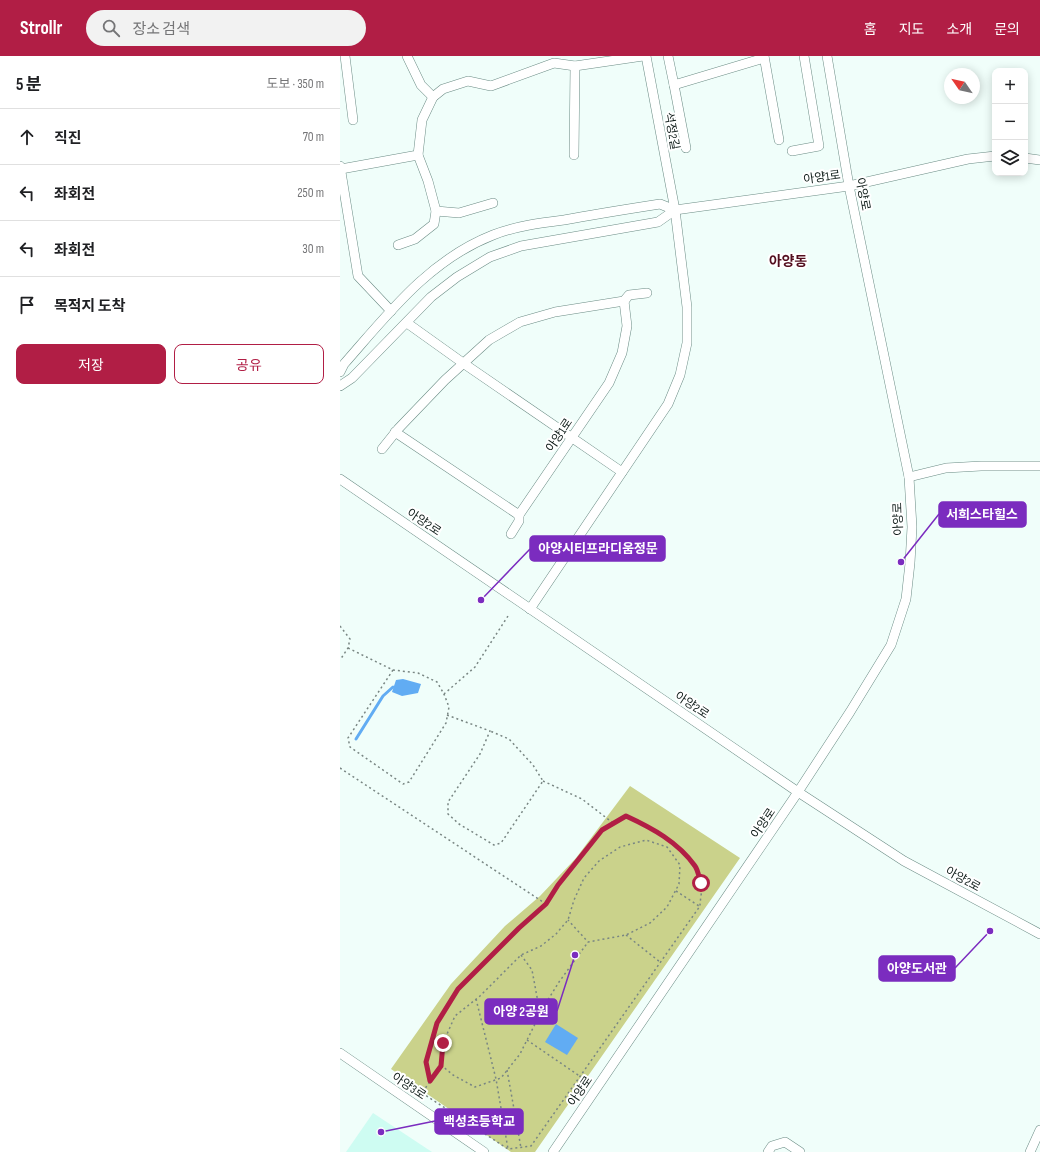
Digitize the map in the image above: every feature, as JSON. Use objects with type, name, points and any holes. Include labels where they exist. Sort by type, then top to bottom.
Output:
[{"type":"street","points":[[345,56],[352,120]]},
{"type":"street","points":[[407,56],[421,85],[433,97]]},
{"type":"street","points":[[398,245],[416,239],[434,224],[436,211],[428,181],[418,155],[422,120],[433,97],[443,89],[468,81],[491,86],[554,63],[575,66],[645,56]]},
{"type":"street","name":"석정2길","points":[[530,609],[668,404],[680,375],[687,343],[687,307],[675,210],[645,56]]},
{"type":"street","points":[[668,56],[686,148]]},
{"type":"street","points":[[792,151],[819,146],[804,56]]},
{"type":"street","name":"아양로","points":[[553,1152],[798,792],[891,645],[906,599],[912,527],[908,477],[848,186],[827,56]]},
{"type":"street","points":[[674,85],[764,57],[779,140]]},
{"type":"street","points":[[574,155],[575,66]]},
{"type":"street","points":[[391,310],[358,276],[340,168],[418,155]]},
{"type":"street","name":"아양1로","points":[[340,386],[352,378],[431,297],[452,281],[490,257],[521,246],[658,222],[675,210],[848,186],[968,159],[992,156]]},
{"type":"street","points":[[1028,158],[1040,160]]},
{"type":"street","points":[[436,211],[458,213],[494,203]]},
{"type":"street","name":"아양1로","points":[[340,372],[344,364],[391,310],[421,279],[471,245],[521,226],[660,204],[675,210]]},
{"type":"street","points":[[382,449],[395,432],[463,363],[489,340],[520,322],[555,312],[624,301],[629,295],[647,293]]},
{"type":"street","name":"아양1로","points":[[511,534],[519,521],[519,515],[609,383],[622,353],[627,326],[624,301]]},
{"type":"street","points":[[407,323],[622,472]]},
{"type":"street","points":[[395,432],[519,515]]},
{"type":"street","points":[[908,477],[946,468],[981,466],[1040,466]]},
{"type":"street","name":"아양2로","points":[[340,479],[798,792],[904,861],[1040,934]]},
{"type":"street","name":"아양3로","points":[[340,1054],[484,1152]]},
{"type":"street","points":[[1030,1152],[1040,1130]]},
{"type":"street","points":[[768,1152],[772,1146],[785,1142],[800,1152]]},
{"type":"path","points":[[444,694],[475,667],[508,616]]},
{"type":"path","points":[[340,626],[350,639],[348,648],[340,660]]},
{"type":"path","points":[[348,648],[393,670],[418,673],[437,682],[444,694],[449,707],[446,723],[409,782],[403,784],[350,747],[348,738],[393,670]]},
{"type":"path","points":[[448,715],[509,739],[533,765],[543,780],[582,799],[614,824]]},
{"type":"path","points":[[490,731],[480,754],[448,802],[448,814],[459,824],[494,845],[501,843],[543,780]]},
{"type":"path","points":[[340,768],[546,904]]},
{"type":"path","points":[[422,1093],[508,1150],[531,1146],[700,906],[701,883],[695,866],[674,843],[649,827],[626,816],[602,830],[558,885],[546,904],[519,928],[458,989],[437,1023],[426,1062],[430,1081]]},
{"type":"path","points":[[414,1104],[441,1066],[443,1043],[455,1016],[476,999],[521,955],[541,946],[556,934],[568,920],[574,900],[584,878],[599,861],[620,847],[646,840],[667,847],[680,865],[679,884],[667,908],[650,923],[626,935],[588,942],[559,982],[540,1013],[520,1054],[501,1078],[475,1087],[453,1075],[441,1066]]},
{"type":"path","points":[[676,890],[700,906]]},
{"type":"path","points":[[568,920],[588,942]]},
{"type":"path","points":[[626,935],[660,962]]},
{"type":"path","points":[[521,955],[532,970],[540,1013]]},
{"type":"path","points":[[476,999],[496,1079],[508,1150]]},
{"type":"path","points":[[527,1040],[581,1077]]},
{"type":"path","points":[[507,1070],[521,1148]]},
{"type":"shaded area","points":[[373,1113],[432,1152],[346,1152]]},
{"type":"green space","points":[[630,786],[740,858],[535,1152],[511,1152],[391,1069],[451,984],[505,926],[540,896],[576,858]]},
{"type":"water","points":[[403,679],[421,684],[418,693],[402,696],[392,692],[396,680]]},
{"type":"water","points":[[556,1024],[578,1038],[567,1055],[545,1042]]},
{"type":"waterway","points":[[356,739],[383,696],[393,687]]},
{"type":"place","name":"서희스타힐스","points":[[901,562]]},
{"type":"place","name":"아양시티프라디움정문","points":[[481,600]]},
{"type":"place","name":"아양도서관","points":[[990,931]]},
{"type":"place","name":"아양 2공원","points":[[575,955]]},
{"type":"place","name":"백성초등학교","points":[[381,1132]]},
{"type":"district","name":"아양동","points":[[788,261]]},
{"type":"route","points":[[443,1043],[441,1066],[430,1081],[426,1062],[437,1023],[458,989],[519,928],[546,904],[558,885],[602,830],[626,816],[649,827],[674,843],[695,866],[701,883]]}]
